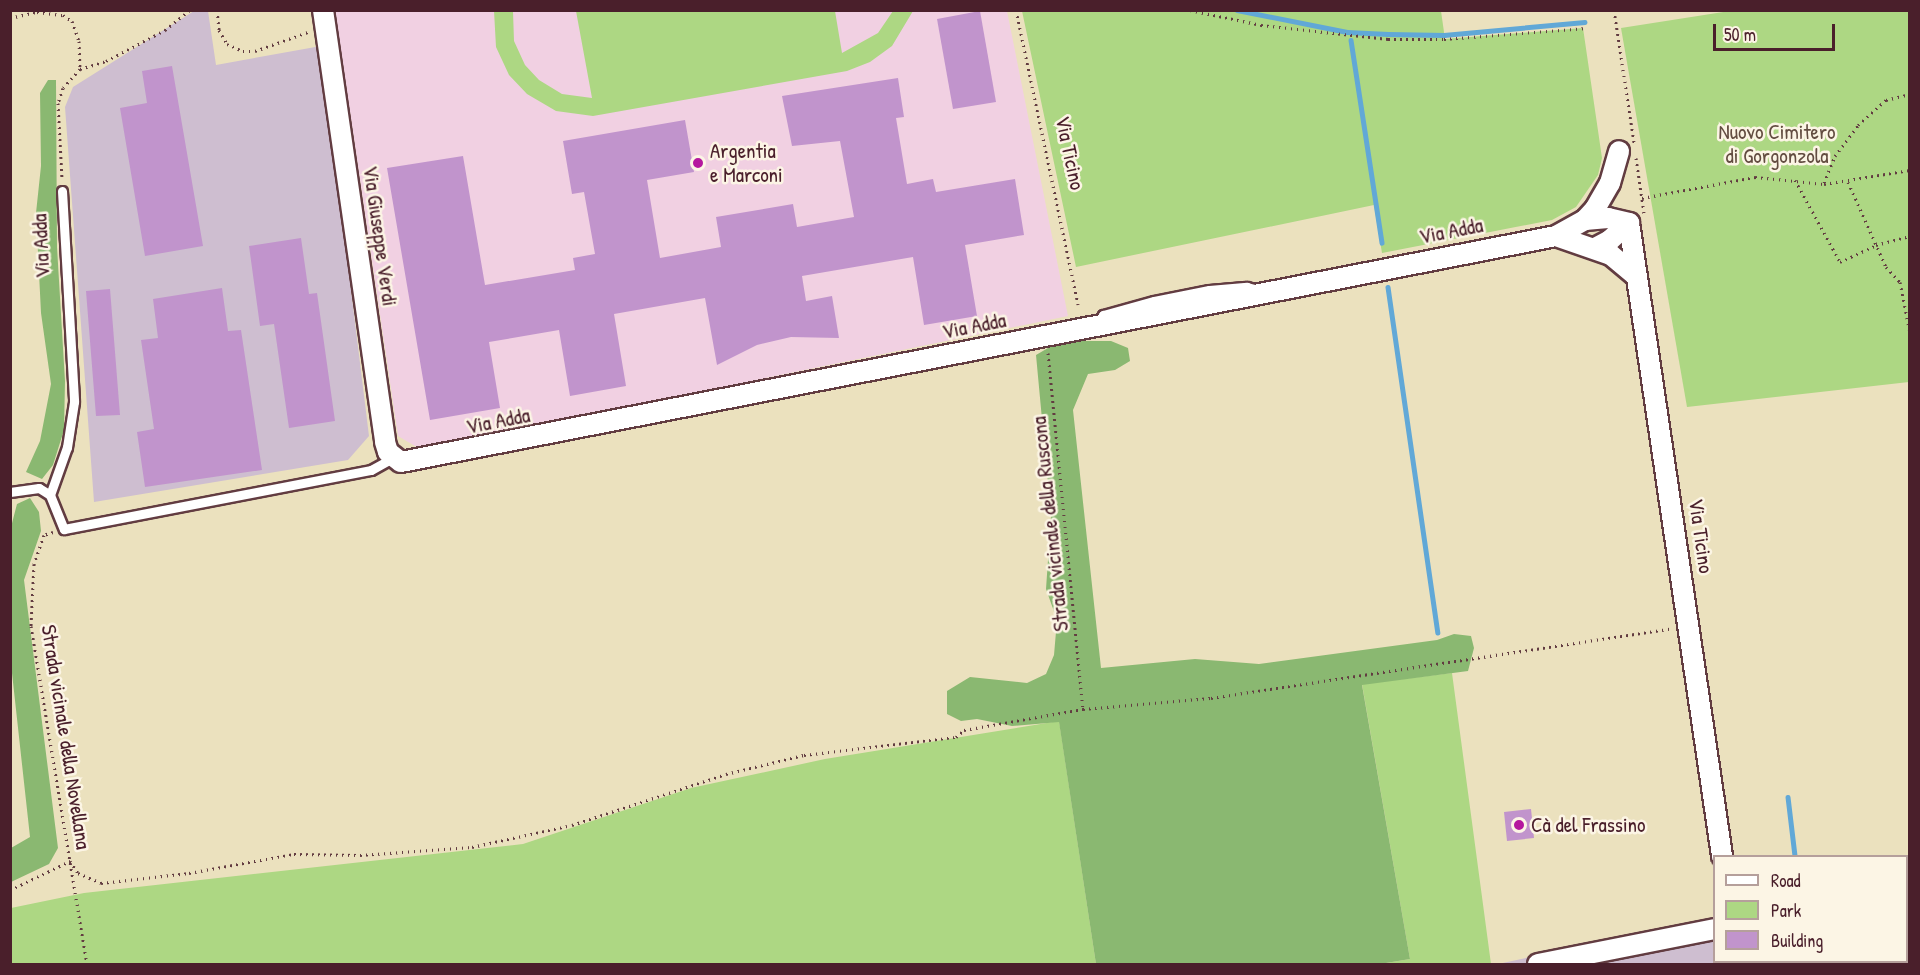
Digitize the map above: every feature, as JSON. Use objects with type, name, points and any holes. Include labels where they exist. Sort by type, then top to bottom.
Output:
[{"type":"street","name":"Via Giuseppe Verdi","points":[[323,10],[385,442],[397,460]]},
{"type":"street","name":"Via Adda","points":[[397,460],[1556,236],[1585,220],[1605,194],[1619,151]]},
{"type":"street","name":"Via Adda","points":[[1585,220],[1608,218],[1629,223]]},
{"type":"street","points":[[1595,248],[1610,240],[1629,223]]},
{"type":"street","name":"Via Ticino","points":[[1629,223],[1722,855]]},
{"type":"street","name":"Via Adda","points":[[1556,236],[1595,248],[1617,259],[1637,277]]},
{"type":"street","points":[[1538,964],[1713,929]]},
{"type":"lane","name":"Via Adda","points":[[50,495],[67,447],[74,402],[62,191]]},
{"type":"lane","name":"Via Adda","points":[[64,529],[371,470],[397,460]]},
{"type":"lane","points":[[10,492],[39,488],[50,495],[64,529]]},
{"type":"path","points":[[62,191],[58,103],[63,88],[80,69],[106,61],[165,30],[190,10]]},
{"type":"path","points":[[217,10],[219,30],[227,44],[243,51],[255,51],[317,30]]},
{"type":"path","name":"Via Ticino","points":[[1016,10],[1078,305]]},
{"type":"path","points":[[1190,10],[1261,25],[1377,39],[1444,39],[1588,28]]},
{"type":"path","points":[[10,18],[38,12],[63,15],[72,21],[79,41],[80,69]]},
{"type":"path","points":[[1824,184],[1835,156],[1858,125],[1886,100],[1910,94]]},
{"type":"path","points":[[1642,198],[1755,177],[1824,184],[1909,171]]},
{"type":"path","points":[[1795,180],[1839,261],[1876,245],[1910,236]]},
{"type":"path","points":[[1848,181],[1886,267],[1900,282],[1910,333]]},
{"type":"path","name":"Strada vicinale della Ruscona","points":[[1046,336],[1083,710]]},
{"type":"path","name":"Strada vicinale della Novellana","points":[[64,529],[44,535],[34,564],[31,626],[87,964]]},
{"type":"path","points":[[10,890],[70,861],[78,873],[101,883],[189,873],[294,854],[360,855],[472,847],[572,825],[774,761],[956,737],[964,730],[1083,710],[1211,698],[1689,626]]},
{"type":"shaded area","points":[[194,11],[208,11],[216,65],[321,46],[369,436],[348,460],[94,502],[65,107],[73,87]]},
{"type":"shaded area","name":"Argentia e Marconi","points":[[335,11],[1007,11],[1068,316],[420,449],[398,436]]},
{"type":"shaded area","points":[[1909,873],[1909,964],[1498,964],[1713,917],[1713,963],[1908,963]]},
{"type":"green space","name":"Nuovo Cimitero di Gorgonzola","points":[[1736,10],[1909,11],[1909,382],[1687,407],[1621,28]]},
{"type":"green space","points":[[494,11],[513,11],[514,41],[525,65],[539,80],[562,94],[592,98],[576,11],[835,11],[842,53],[878,33],[893,11],[913,11],[892,46],[870,62],[847,71],[593,116],[556,111],[527,94],[509,75],[496,47]]},
{"type":"green space","points":[[1022,11],[1441,11],[1445,39],[1583,28],[1602,158],[1598,175],[1576,207],[1552,220],[1382,253],[1374,205],[1076,267]]},
{"type":"green space","points":[[48,80],[56,80],[57,247],[65,381],[64,430],[53,465],[42,479],[26,472],[40,441],[51,384],[41,313],[36,213],[41,166],[40,93]]},
{"type":"green space","points":[[1060,341],[1111,341],[1128,348],[1130,361],[1115,370],[1088,374],[1073,410],[1101,668],[1195,659],[1259,664],[1437,640],[1454,634],[1471,636],[1474,648],[1468,671],[1362,685],[1410,959],[1380,964],[1096,964],[1059,722],[1012,726],[977,719],[961,721],[947,714],[947,691],[970,677],[1027,683],[1046,674],[1054,655],[1057,620],[1046,589],[1051,516],[1036,355]]},
{"type":"green space","points":[[30,498],[39,512],[41,531],[24,580],[58,848],[49,864],[11,882],[11,848],[30,837],[11,664],[11,527],[17,504]]},
{"type":"green space","points":[[1452,673],[1491,964],[1380,964],[1410,959],[1362,684]]},
{"type":"green space","points":[[1059,721],[1096,964],[11,964],[11,908],[84,893],[523,844],[691,788],[825,759]]},
{"type":"building","points":[[980,11],[996,102],[953,109],[937,19]]},
{"type":"building","points":[[172,66],[203,246],[145,256],[120,108],[147,103],[142,71]]},
{"type":"building","points":[[898,78],[904,117],[896,118],[907,184],[933,179],[936,192],[1015,179],[1024,235],[965,245],[977,316],[924,325],[913,257],[802,276],[806,301],[832,296],[839,338],[791,337],[757,345],[717,365],[705,298],[614,314],[626,386],[570,396],[559,330],[489,342],[500,408],[430,420],[387,168],[463,156],[485,285],[575,270],[573,258],[595,254],[584,192],[572,194],[563,141],[685,120],[694,172],[647,180],[660,258],[721,247],[716,217],[793,204],[797,227],[854,217],[840,141],[792,146],[782,96]]},
{"type":"building","points":[[301,238],[309,294],[317,293],[335,421],[289,428],[274,324],[260,326],[249,246]]},
{"type":"building","points":[[222,288],[228,331],[241,330],[262,470],[145,487],[137,432],[154,429],[141,340],[158,338],[153,299]]},
{"type":"building","points":[[110,289],[120,415],[96,416],[86,291]]},
{"type":"building","name":"Cà del Frassino","points":[[1531,809],[1534,838],[1507,841],[1504,812]]},
{"type":"waterway","points":[[1237,10],[1347,32],[1388,34],[1444,35],[1584,22]]},
{"type":"waterway","points":[[1351,40],[1382,243]]},
{"type":"waterway","points":[[1388,287],[1438,632]]},
{"type":"waterway","points":[[1788,797],[1795,855]]},
{"type":"place","name":"Argentia e Marconi","points":[[698,163]]},
{"type":"place","name":"Cà del Frassino","points":[[1519,825]]}]
